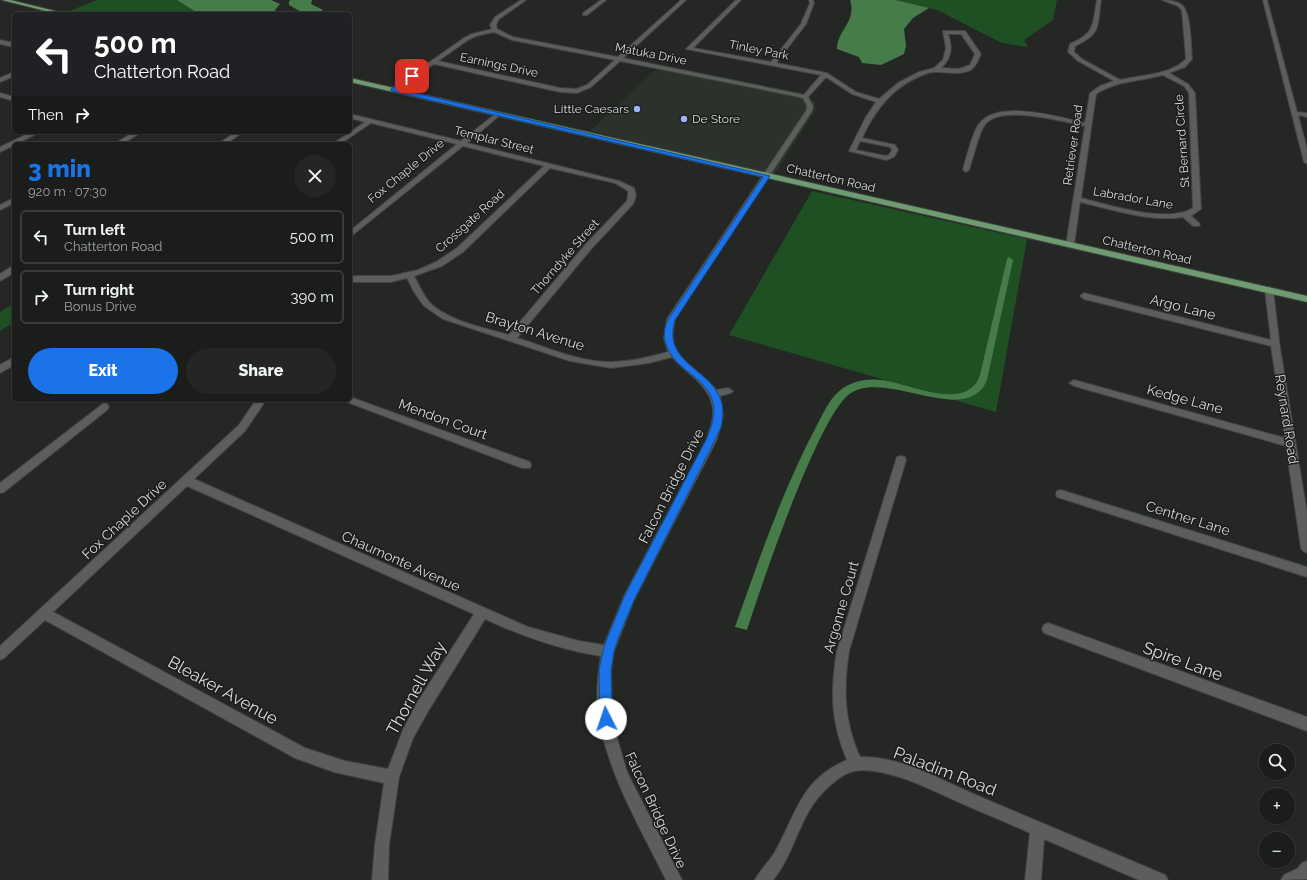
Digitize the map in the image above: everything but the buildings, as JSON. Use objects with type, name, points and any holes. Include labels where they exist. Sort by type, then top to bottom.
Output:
[{"type":"main road","points":[[4,0],[55,12]]},
{"type":"main road","name":"Chatterton Road","points":[[352,80],[1307,299]]},
{"type":"street","points":[[393,90],[466,39],[474,35],[495,30],[493,25],[497,18],[524,0]]},
{"type":"street","points":[[585,14],[604,0]]},
{"type":"street","name":"Earnings Drive","points":[[433,62],[560,90],[570,91],[586,88],[684,0]]},
{"type":"street","name":"Tinley Park","points":[[739,0],[689,49],[825,74],[848,91],[878,101]]},
{"type":"street","points":[[773,64],[803,24],[812,3],[811,0]]},
{"type":"street","points":[[1099,0],[1094,31],[1085,39],[1072,45],[1071,52],[1080,60],[1119,82]]},
{"type":"street","name":"Retriever Road","points":[[1070,245],[1093,92],[1119,82],[1164,73],[1182,67],[1187,64],[1189,59],[1185,11],[1177,4],[1164,0]]},
{"type":"street","points":[[1265,0],[1307,162]]},
{"type":"street","name":"Matuka Drive","points":[[495,30],[512,38],[805,97]]},
{"type":"street","points":[[858,139],[893,146],[895,150],[891,157],[886,158],[852,151],[858,139],[878,101],[889,91],[906,81],[936,69],[946,61],[950,53],[949,42],[945,32],[963,32],[978,54],[972,66],[962,70],[936,69]]},
{"type":"street","points":[[0,42],[12,45]]},
{"type":"street","points":[[0,46],[7,44]]},
{"type":"street","name":"St Bernard Circle","points":[[1164,73],[1186,84],[1192,92],[1198,206],[1195,212],[1186,216]]},
{"type":"street","points":[[673,354],[668,336],[671,319],[809,111],[810,103],[805,97],[812,92],[825,74]]},
{"type":"street","points":[[0,80],[12,75]]},
{"type":"street","points":[[0,95],[12,98]]},
{"type":"street","points":[[1294,113],[1307,115]]},
{"type":"street","name":"Fox Chaple Drive","points":[[352,233],[498,114]]},
{"type":"street","points":[[966,170],[981,125],[985,119],[993,115],[1020,114],[1087,126]]},
{"type":"street","name":"Templar Street","points":[[352,116],[617,182],[631,190]]},
{"type":"street","points":[[352,133],[370,121]]},
{"type":"street","points":[[16,142],[33,134]]},
{"type":"street","points":[[121,142],[135,134]]},
{"type":"street","points":[[224,142],[237,134]]},
{"type":"street","points":[[339,142],[351,134]]},
{"type":"street","points":[[0,150],[12,144]]},
{"type":"street","name":"Crossgate Road","points":[[352,279],[386,279],[410,275],[432,268],[450,257],[549,165]]},
{"type":"street","name":"Thorndyke Street","points":[[511,339],[589,246],[630,202],[632,196],[631,190]]},
{"type":"street","name":"Labrador Lane","points":[[1077,199],[1160,216],[1186,216]]},
{"type":"street","points":[[0,208],[12,201]]},
{"type":"street","points":[[1186,216],[1196,224]]},
{"type":"street","points":[[0,278],[12,270]]},
{"type":"street","name":"Brayton Avenue","points":[[410,275],[423,302],[434,311],[455,321],[573,359],[610,365],[649,360],[673,354]]},
{"type":"street","name":"Reynard Road","points":[[1269,290],[1290,443],[1307,548]]},
{"type":"street","name":"Argo Lane","points":[[1084,296],[1276,344]]},
{"type":"street","name":"Falcon Bridge Drive","points":[[673,354],[682,364],[704,380],[715,394],[719,412],[718,421],[712,438],[629,598],[608,651],[605,670],[605,710],[612,747],[621,774],[674,880]]},
{"type":"street","points":[[0,370],[12,361]]},
{"type":"street","name":"Kedge Lane","points":[[1074,383],[1290,443]]},
{"type":"street","points":[[715,394],[728,391]]},
{"type":"street","name":"Mendon Court","points":[[352,401],[526,465]]},
{"type":"street","name":"Fox Chaple Drive","points":[[0,654],[242,428],[260,402]]},
{"type":"street","points":[[0,489],[104,407]]},
{"type":"street","name":"Argonne Court","points":[[856,764],[840,723],[837,696],[839,673],[843,651],[901,460]]},
{"type":"street","name":"Chaumonte Avenue","points":[[187,481],[482,614],[527,632],[554,640],[578,647],[608,651]]},
{"type":"street","name":"Centner Lane","points":[[1061,494],[1307,572]]},
{"type":"street","name":"Bleaker Avenue","points":[[44,613],[300,753],[322,763],[345,770],[392,777]]},
{"type":"street","name":"Thornell Way","points":[[380,880],[382,845],[392,777],[408,735],[422,708],[482,614]]},
{"type":"street","name":"Spire Lane","points":[[1048,629],[1307,724]]},
{"type":"street","points":[[763,880],[776,864],[783,852],[800,810],[809,797],[834,775],[856,764]]},
{"type":"street","name":"Paladim Road","points":[[856,764],[877,766],[925,780],[1160,880]]},
{"type":"street","points":[[1033,880],[1038,829]]},
{"type":"shaded area","points":[[97,0],[177,0],[196,12],[67,12]]},
{"type":"shaded area","points":[[177,0],[271,0],[280,4],[275,10],[276,12],[196,12]]},
{"type":"shaded area","points":[[312,0],[311,4],[323,10],[320,12],[301,12],[289,5],[289,1]]},
{"type":"shaded area","points":[[850,0],[896,0],[929,8],[913,18],[904,29],[906,46],[904,54],[881,65],[862,63],[859,57],[837,49],[840,36],[851,14]]},
{"type":"shaded area","points":[[896,0],[1057,0],[1053,20],[1024,40],[1028,47],[1002,43],[937,10]]},
{"type":"shaded area","points":[[660,65],[798,92],[814,101],[816,110],[774,175],[590,131]]},
{"type":"shaded area","points":[[812,191],[1027,239],[996,412],[729,335]]},
{"type":"shaded area","points":[[1009,257],[1013,260],[987,380],[977,393],[963,399],[945,399],[885,388],[867,388],[851,393],[838,407],[808,465],[777,542],[747,630],[735,627],[782,499],[805,449],[831,400],[838,392],[847,386],[856,382],[876,379],[935,393],[963,393],[973,386],[980,375],[1007,259]]},
{"type":"shaded area","points":[[12,304],[12,323],[0,331],[0,312]]},
{"type":"place","name":"Little Caesars","points":[[637,109]]},
{"type":"place","name":"De Store","points":[[684,119]]},
{"type":"route","points":[[412,76],[393,90],[767,176],[671,319],[668,328],[668,336],[673,354],[682,364],[704,380],[715,394],[719,412],[718,421],[712,438],[629,598],[613,636],[608,651],[605,670],[606,719]]}]
